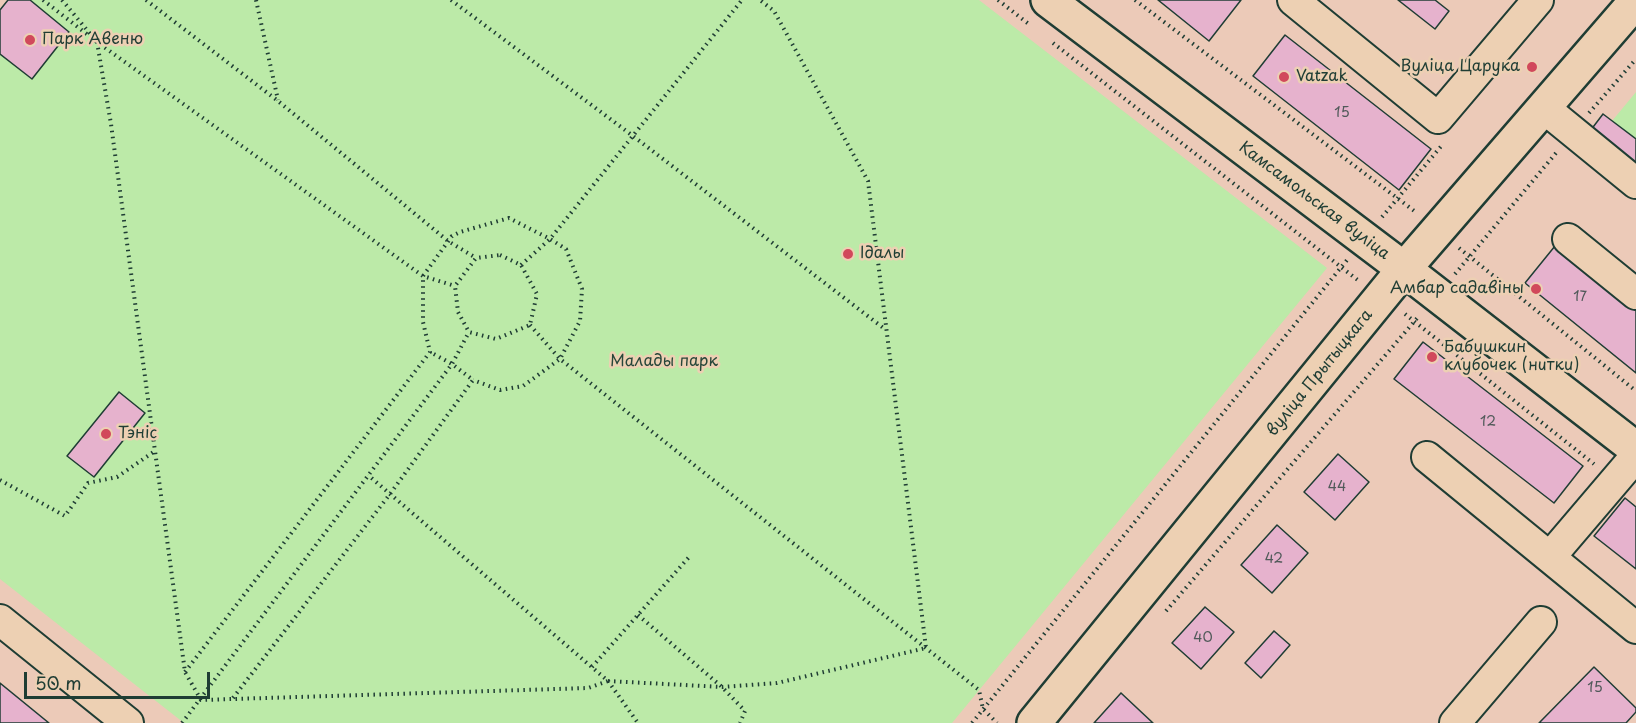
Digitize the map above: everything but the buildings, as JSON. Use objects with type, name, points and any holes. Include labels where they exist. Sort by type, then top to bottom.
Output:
[{"type":"main road","name":"вуліца Прытыцкага","points":[[1034,723],[1404,269],[1636,1]]},
{"type":"main road","name":"Камсамольская вуліца","points":[[1041,14],[1364,239],[1636,448]]},
{"type":"street","points":[[1293,0],[1438,118],[1538,0]]},
{"type":"street","points":[[1544,108],[1636,183]]},
{"type":"street","points":[[1568,239],[1636,294]]},
{"type":"street","points":[[1550,557],[1636,456]]},
{"type":"street","points":[[1427,457],[1636,628]]},
{"type":"street","points":[[0,620],[128,723]]},
{"type":"street","points":[[1455,723],[1541,622]]},
{"type":"path","points":[[43,0],[97,42],[423,276],[455,286]]},
{"type":"path","points":[[62,0],[97,42],[111,124],[185,672],[201,700]]},
{"type":"path","points":[[146,0],[278,101],[448,241],[476,258],[500,255],[521,265],[537,294],[530,325]]},
{"type":"path","points":[[256,0],[278,101]]},
{"type":"path","points":[[451,0],[887,330]]},
{"type":"path","points":[[521,265],[550,239],[742,0]]},
{"type":"path","points":[[760,0],[774,12],[868,182],[926,648]]},
{"type":"path","points":[[998,0],[1041,14]]},
{"type":"path","points":[[1135,0],[1398,198],[1636,391]]},
{"type":"path","points":[[1044,36],[1381,298],[1415,320],[1599,468]]},
{"type":"path","points":[[1163,614],[1636,59]]},
{"type":"path","points":[[972,723],[1341,267],[1444,144]]},
{"type":"path","points":[[509,218],[566,249],[582,289],[580,321],[560,359],[523,386],[500,390],[473,380],[452,364],[430,352],[423,322],[423,276],[448,241],[460,232],[509,218]]},
{"type":"path","points":[[476,258],[455,286],[458,312],[470,332],[496,339],[530,325]]},
{"type":"path","points":[[530,325],[560,359],[979,690],[983,709],[997,723]]},
{"type":"path","points":[[182,723],[452,364],[470,332]]},
{"type":"path","points":[[185,672],[430,352]]},
{"type":"path","points":[[232,699],[390,494],[473,380]]},
{"type":"path","points":[[0,480],[65,516],[87,483],[117,477],[155,451]]},
{"type":"path","points":[[368,475],[608,681],[638,723]]},
{"type":"path","points":[[592,667],[690,556]]},
{"type":"path","points":[[638,615],[722,687],[745,711],[740,723]]},
{"type":"path","points":[[201,700],[588,688],[608,681],[722,687],[777,683],[926,648]]},
{"type":"green space","name":"Малады парк","points":[[12,0],[979,0],[1327,268],[952,723],[184,723],[0,579],[0,16]]},
{"type":"green space","points":[[1636,92],[1636,139],[1612,121]]},
{"type":"place","name":"Парк Авеню","points":[[30,40]]},
{"type":"place","name":"Вуліца Царука","points":[[1532,67]]},
{"type":"place","name":"Vatzak","points":[[1284,77]]},
{"type":"place","name":"Ідалы","points":[[848,254]]},
{"type":"place","name":"Амбар садавіны","points":[[1536,289]]},
{"type":"place","name":"Бабушкин клубочек (нитки)","points":[[1432,357]]},
{"type":"place","name":"Тэніс","points":[[106,434]]}]
